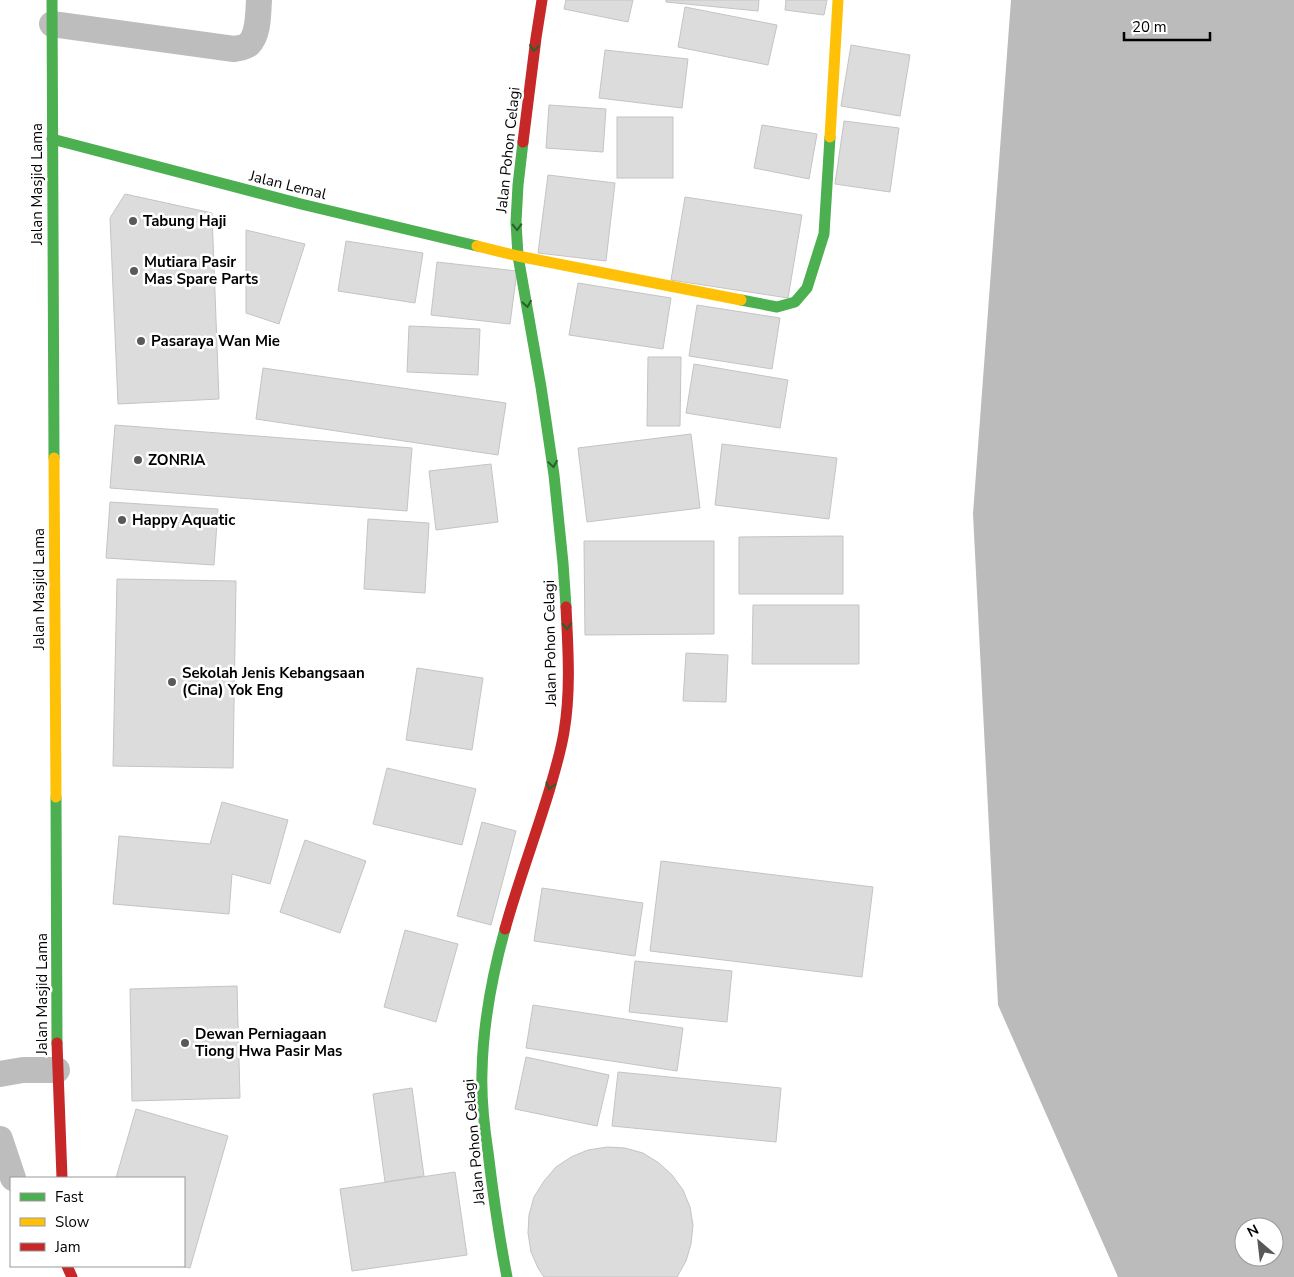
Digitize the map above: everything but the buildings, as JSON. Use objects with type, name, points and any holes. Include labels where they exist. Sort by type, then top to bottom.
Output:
[{"type":"main road","name":"Jalan Pohon Celagi","points":[[507,1277],[492,1194],[485,1133],[482,1094],[484,1033],[501,945],[561,749],[566,716],[568,676],[565,571],[557,493],[518,256],[516,222],[518,185],[542,0]]},
{"type":"main road","name":"Jalan Lemal","points":[[52,139],[301,204],[518,256],[777,307],[795,302],[807,288],[824,234],[838,0]]},
{"type":"main road","name":"Jalan Masjid Lama","points":[[52,12],[57,1070],[62,1177]]},
{"type":"street","points":[[52,12],[234,49],[244,47],[250,43],[256,32],[259,0]]},
{"type":"street","points":[[0,1074],[23,1070],[57,1070]]},
{"type":"street","points":[[0,1139],[13,1177]]},
{"type":"shaded area","points":[[1011,0],[1294,0],[1294,1277],[1118,1277],[998,1005],[973,514]]},
{"type":"traffic: fast","points":[[52,0],[54,458]]},
{"type":"traffic: fast","points":[[741,300],[777,307],[795,302],[807,288],[824,234],[830,137]]},
{"type":"traffic: fast","points":[[52,139],[301,204],[477,246]]},
{"type":"traffic: fast","points":[[523,142],[516,222],[518,256],[554,475],[566,607]]},
{"type":"traffic: fast","points":[[56,797],[57,1043]]},
{"type":"traffic: fast","points":[[505,929],[496,964],[484,1036],[482,1102],[496,1215],[507,1277]]},
{"type":"traffic: slow","points":[[830,137],[838,0]]},
{"type":"traffic: slow","points":[[477,246],[518,256],[741,300]]},
{"type":"traffic: slow","points":[[54,458],[56,797]]},
{"type":"traffic: jam","points":[[523,142],[542,0]]},
{"type":"traffic: jam","points":[[505,929],[550,788],[563,739],[568,686],[566,607]]},
{"type":"traffic: jam","points":[[57,1043],[62,1177]]},
{"type":"traffic: jam","points":[[67,1267],[72,1277]]},
{"type":"place","name":"Tabung Haji","points":[[133,221]]},
{"type":"place","name":"Mutiara Pasir Mas Spare Parts","points":[[134,271]]},
{"type":"place","name":"Pasaraya Wan Mie","points":[[141,341]]},
{"type":"place","name":"ZONRIA","points":[[138,460]]},
{"type":"place","name":"Happy Aquatic","points":[[122,520]]},
{"type":"place","name":"Sekolah Jenis Kebangsaan (Cina) Yok Eng","points":[[172,682]]},
{"type":"place","name":"Dewan Perniagaan Tiong Hwa Pasir Mas","points":[[185,1043]]}]
